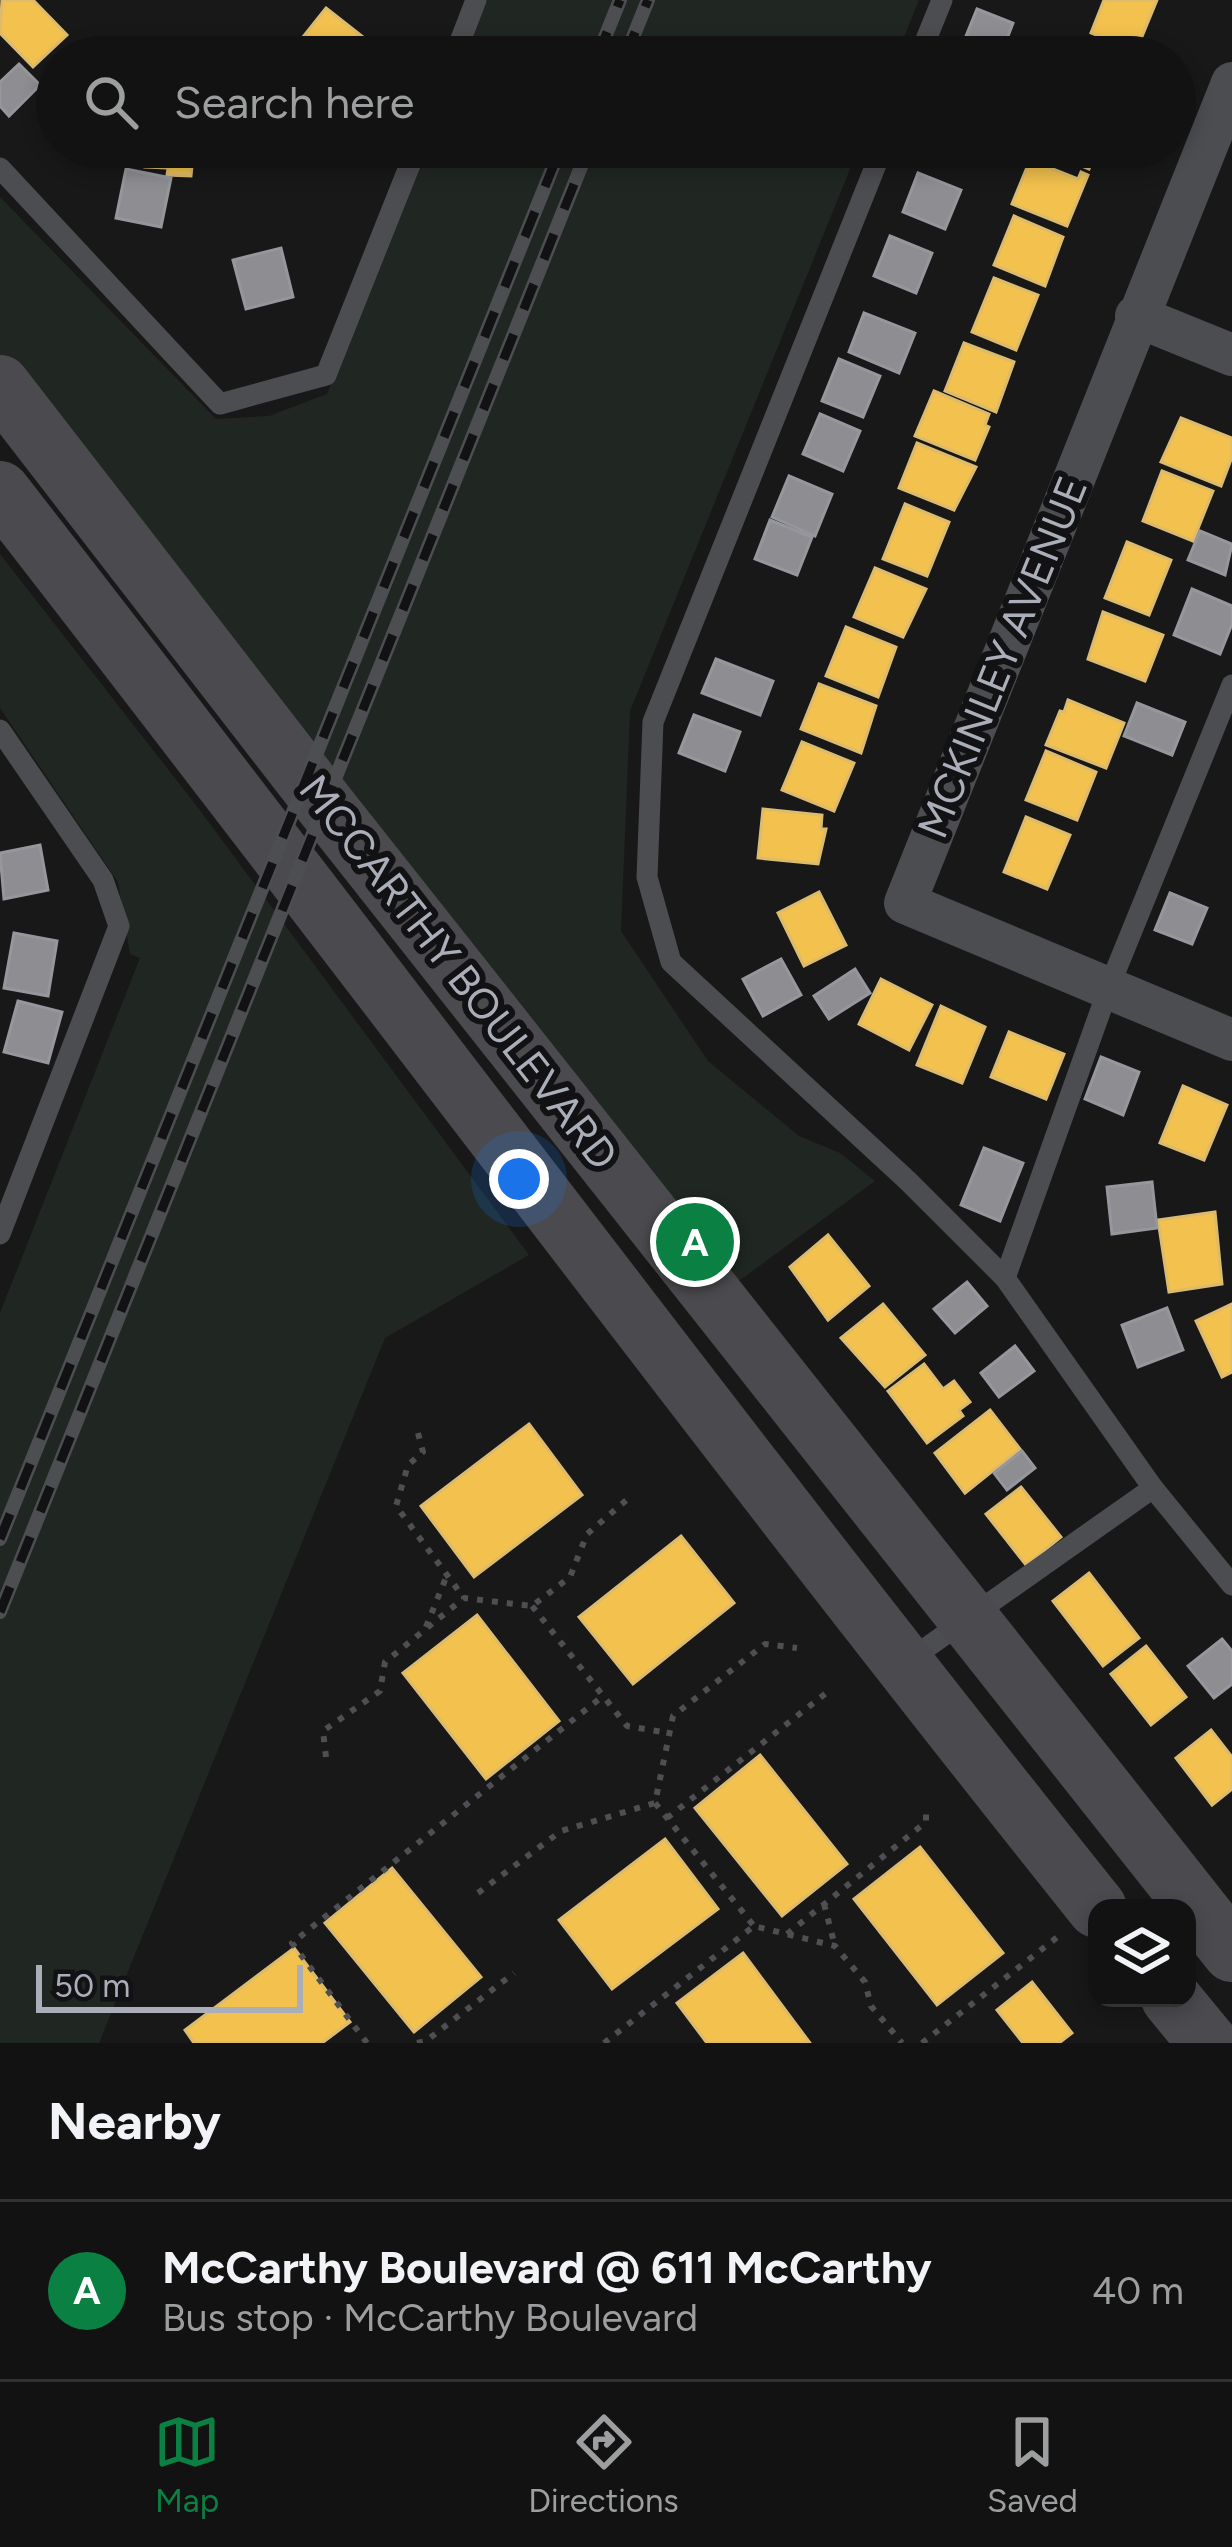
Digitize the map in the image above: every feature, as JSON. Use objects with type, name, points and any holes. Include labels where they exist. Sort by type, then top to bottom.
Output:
[{"type":"main road","name":"MCCARTHY BOULEVARD","points":[[0,385],[325,805],[1232,1952]]},
{"type":"main road","name":"MCCARTHY BOULEVARD","points":[[0,491],[1089,1899]]},
{"type":"main road","points":[[1178,2007],[1208,2043]]},
{"type":"street","name":"MCKINLEY AVENUE","points":[[1232,83],[904,903],[1232,1040]]},
{"type":"street","points":[[1136,316],[1232,355]]},
{"type":"lane","points":[[462,36],[476,0]]},
{"type":"lane","points":[[928,36],[942,0]]},
{"type":"lane","points":[[0,168],[220,404],[326,375],[409,168]]},
{"type":"lane","points":[[876,168],[653,722],[647,877],[671,962],[908,1180],[1005,1279],[1154,1488],[1232,1585]]},
{"type":"lane","points":[[1005,1279],[1109,987],[1232,685]]},
{"type":"lane","points":[[0,730],[103,880],[119,926],[0,1234]]},
{"type":"lane","points":[[904,1664],[1154,1488]]},
{"type":"path","points":[[418,1433],[423,1452],[408,1465],[396,1506],[464,1598]]},
{"type":"path","points":[[532,1606],[570,1576],[587,1534],[630,1497]]},
{"type":"path","points":[[424,1630],[447,1575]]},
{"type":"path","points":[[326,1757],[323,1731],[380,1691],[385,1662],[464,1598],[532,1606],[627,1726],[669,1734]]},
{"type":"path","points":[[655,1803],[673,1716],[765,1644],[797,1648]]},
{"type":"path","points":[[667,1818],[830,1690]]},
{"type":"path","points":[[367,2043],[292,1943],[604,1696]]},
{"type":"path","points":[[655,1803],[754,1927],[835,1946]]},
{"type":"path","points":[[478,1893],[561,1831],[655,1803]]},
{"type":"path","points":[[787,1934],[926,1822],[926,1812]]},
{"type":"path","points":[[824,1904],[835,1946],[865,1982],[871,2006],[902,2043]]},
{"type":"path","points":[[922,2043],[1088,1914]]},
{"type":"path","points":[[604,2043],[754,1927]]},
{"type":"path","points":[[417,2043],[426,2042],[514,1973]]},
{"type":"shaded area","points":[[487,0],[919,0],[904,36],[472,36]]},
{"type":"shaded area","points":[[418,168],[850,168],[630,711],[621,931],[708,1061],[799,1136],[840,1153],[875,1181],[732,1286],[0,366],[0,197],[216,419],[269,416],[327,394]]},
{"type":"shaded area","points":[[0,554],[199,809],[529,1255],[385,1338],[99,2043],[0,2043],[0,1313],[140,958],[130,954],[118,882],[0,708]]},
{"type":"building: Homes","points":[[2,0],[33,0],[67,35],[36,36],[33,67],[0,33]]},
{"type":"building: Homes","points":[[1104,0],[1157,0],[1142,36],[1091,33]]},
{"type":"building: Homes","points":[[326,8],[362,36],[304,36]]},
{"type":"building: Homes","points":[[168,168],[192,168],[191,176],[167,175]]},
{"type":"building: Homes","points":[[1027,168],[1050,168],[1078,179],[1081,172],[1088,175],[1067,226],[1012,204]]},
{"type":"building: Homes","points":[[1014,216],[1063,237],[1045,286],[994,265]]},
{"type":"building: Homes","points":[[994,278],[1038,295],[1016,350],[972,332]]},
{"type":"building: Homes","points":[[964,343],[1014,362],[996,412],[945,391]]},
{"type":"building: Homes","points":[[934,391],[989,414],[985,425],[989,427],[975,460],[915,436]]},
{"type":"building: Homes","points":[[1181,418],[1232,438],[1232,457],[1221,486],[1161,462]]},
{"type":"building: Homes","points":[[917,443],[976,467],[954,510],[899,488]]},
{"type":"building: Homes","points":[[1162,471],[1213,491],[1193,541],[1143,521]]},
{"type":"building: Homes","points":[[905,504],[949,522],[927,576],[883,559]]},
{"type":"building: Homes","points":[[1127,542],[1171,560],[1149,615],[1105,598]]},
{"type":"building: Homes","points":[[875,568],[926,589],[903,637],[854,617]]},
{"type":"building: Homes","points":[[1103,612],[1163,635],[1145,681],[1088,659]]},
{"type":"building: Homes","points":[[846,627],[896,647],[878,697],[826,676]]},
{"type":"building: Homes","points":[[819,684],[876,706],[861,753],[801,729]]},
{"type":"building: Homes","points":[[1068,700],[1124,723],[1106,768],[1046,745]]},
{"type":"building: Homes","points":[[802,742],[854,763],[834,811],[782,790]]},
{"type":"building: Homes","points":[[1046,751],[1096,772],[1077,820],[1026,800]]},
{"type":"building: Homes","points":[[763,809],[822,815],[821,829],[826,829],[818,864],[758,858]]},
{"type":"building: Homes","points":[[1026,817],[1070,835],[1047,889],[1004,872]]},
{"type":"building: Homes","points":[[819,892],[846,945],[804,966],[778,913]]},
{"type":"building: Homes","points":[[881,979],[932,1005],[909,1050],[859,1024]]},
{"type":"building: Homes","points":[[941,1006],[985,1027],[962,1083],[917,1065]]},
{"type":"building: Homes","points":[[1009,1032],[1064,1054],[1046,1099],[991,1077]]},
{"type":"building: Homes","points":[[1183,1086],[1227,1105],[1204,1160],[1160,1143]]},
{"type":"building: Homes","points":[[1215,1212],[1222,1284],[1169,1292],[1158,1220]]},
{"type":"building: Homes","points":[[828,1235],[869,1286],[828,1320],[790,1267]]},
{"type":"building: Homes","points":[[883,1304],[925,1355],[885,1387],[841,1338]]},
{"type":"building: Homes","points":[[1232,1304],[1232,1372],[1222,1377],[1196,1321]]},
{"type":"building: Homes","points":[[924,1364],[943,1389],[954,1381],[970,1402],[959,1410],[963,1416],[927,1443],[888,1391]]},
{"type":"building: Homes","points":[[990,1410],[1020,1449],[965,1493],[935,1453]]},
{"type":"building: Homes","points":[[529,1424],[582,1495],[474,1577],[421,1506]]},
{"type":"building: Homes","points":[[1021,1487],[1061,1537],[1026,1565],[986,1514]]},
{"type":"building: Homes","points":[[681,1536],[734,1603],[633,1684],[579,1617]]},
{"type":"building: Homes","points":[[1089,1573],[1139,1638],[1103,1666],[1053,1601]]},
{"type":"building: Homes","points":[[477,1615],[559,1721],[486,1779],[403,1673]]},
{"type":"building: Homes","points":[[1146,1646],[1186,1697],[1151,1725],[1111,1674]]},
{"type":"building: Homes","points":[[1211,1730],[1232,1757],[1232,1789],[1212,1805],[1176,1758]]},
{"type":"building: Homes","points":[[760,1755],[847,1864],[782,1916],[695,1808]]},
{"type":"building: Homes","points":[[665,1839],[718,1909],[612,1989],[559,1920]]},
{"type":"building: Homes","points":[[920,1847],[1003,1953],[937,2005],[854,1899]]},
{"type":"building: Homes","points":[[392,1868],[481,1977],[414,2032],[325,1923]]},
{"type":"building: Homes","points":[[294,1948],[350,2022],[322,2043],[194,2043],[185,2030]]},
{"type":"building: Homes","points":[[743,1953],[810,2043],[707,2043],[677,2003]]},
{"type":"building: Homes","points":[[1032,1982],[1072,2033],[1059,2043],[1023,2043],[997,2010]]},
{"type":"building: Industry","points":[[977,9],[1013,23],[1008,36],[966,36]]},
{"type":"building: Industry","points":[[19,64],[36,81],[36,89],[9,116],[0,106],[0,82]]},
{"type":"building: Industry","points":[[126,169],[171,178],[161,227],[116,218]]},
{"type":"building: Industry","points":[[918,173],[961,190],[945,229],[903,212]]},
{"type":"building: Industry","points":[[890,236],[932,253],[916,293],[874,276]]},
{"type":"building: Industry","points":[[281,248],[293,297],[246,309],[233,260]]},
{"type":"building: Industry","points":[[864,313],[915,333],[899,373],[849,352]]},
{"type":"building: Industry","points":[[839,359],[880,376],[863,417],[822,401]]},
{"type":"building: Industry","points":[[820,414],[860,431],[843,471],[803,454]]},
{"type":"building: Industry","points":[[789,476],[832,494],[815,536],[772,517]]},
{"type":"building: Industry","points":[[770,520],[812,537],[797,575],[755,559]]},
{"type":"building: Industry","points":[[1200,531],[1232,544],[1225,575],[1188,560]]},
{"type":"building: Industry","points":[[1192,589],[1232,606],[1232,624],[1220,654],[1174,635]]},
{"type":"building: Industry","points":[[716,659],[773,681],[760,715],[702,693]]},
{"type":"building: Industry","points":[[1137,703],[1185,722],[1172,755],[1124,736]]},
{"type":"building: Industry","points":[[694,715],[740,732],[725,771],[679,753]]},
{"type":"building: Industry","points":[[40,845],[48,890],[4,899],[0,853]]},
{"type":"building: Industry","points":[[1170,893],[1207,908],[1192,944],[1155,930]]},
{"type":"building: Industry","points":[[14,933],[57,941],[48,996],[4,988]]},
{"type":"building: Industry","points":[[781,959],[801,995],[763,1016],[743,979]]},
{"type":"building: Industry","points":[[855,969],[870,993],[829,1019],[814,996]]},
{"type":"building: Industry","points":[[18,1001],[62,1012],[48,1063],[4,1052]]},
{"type":"building: Industry","points":[[1101,1057],[1139,1072],[1123,1115],[1085,1099]]},
{"type":"building: Industry","points":[[984,1148],[1023,1163],[1000,1221],[961,1205]]},
{"type":"building: Industry","points":[[1152,1182],[1157,1228],[1112,1234],[1107,1187]]},
{"type":"building: Industry","points":[[967,1282],[987,1306],[955,1333],[934,1309]]},
{"type":"building: Industry","points":[[1167,1308],[1183,1350],[1138,1367],[1122,1325]]},
{"type":"building: Industry","points":[[1015,1346],[1034,1371],[999,1397],[981,1373]]},
{"type":"building: Industry","points":[[1022,1451],[1035,1468],[1007,1490],[994,1473]]},
{"type":"building: Industry","points":[[1222,1639],[1232,1651],[1232,1684],[1214,1698],[1188,1666]]},
{"type":"railway","points":[[605,36],[620,0]]},
{"type":"railway","points":[[633,36],[648,0]]},
{"type":"railway","points":[[0,1539],[553,168]]},
{"type":"railway","points":[[0,1612],[581,168]]},
{"type":"place","name":"McCarthy Boulevard @ 611 McCarthy","points":[[695,1242]]}]
